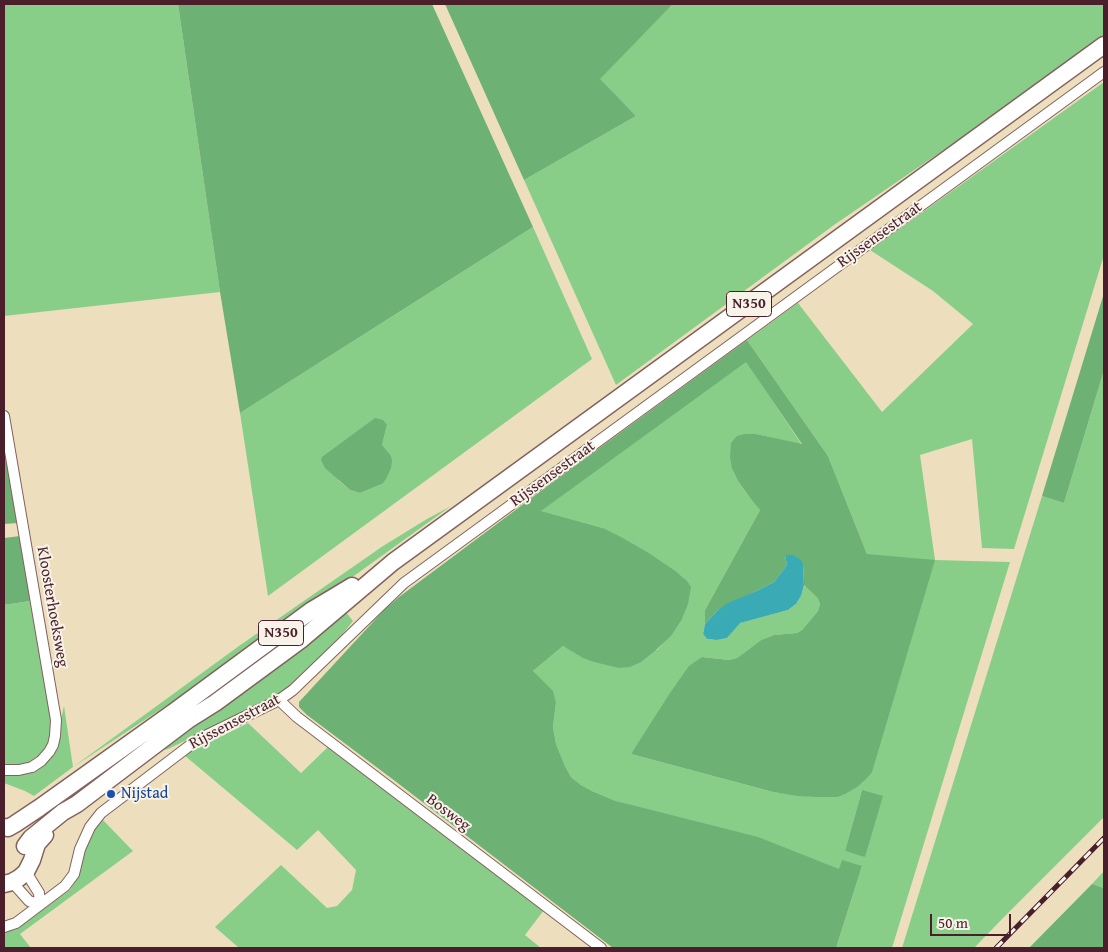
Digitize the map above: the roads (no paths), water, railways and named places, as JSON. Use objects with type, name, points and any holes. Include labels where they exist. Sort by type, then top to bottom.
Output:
[{"type":"main road","name":"Rijssensestraat","points":[[26,846],[31,838],[44,826],[77,804],[188,720],[215,703],[272,661],[392,562],[1104,45]]},
{"type":"main road","name":"Rijssensestraat","points":[[8,822],[69,787],[312,610],[392,562]]},
{"type":"main road","name":"Rijssensestraat","points":[[23,868],[32,860],[37,844],[41,839],[68,817],[77,804]]},
{"type":"main road","points":[[6,880],[10,874],[23,868],[26,846],[21,834],[8,822]]},
{"type":"street","name":"Rijssensestraat","points":[[4,927],[16,923],[66,886],[74,874],[80,849],[90,827],[102,813],[197,740],[279,700],[293,690],[404,583],[1104,72]]},
{"type":"street","name":"Kloosterhoeksweg","points":[[4,416],[56,720],[53,744],[41,761],[32,767],[20,770],[4,770]]},
{"type":"street","name":"Bosweg","points":[[279,700],[305,723],[601,948]]},
{"type":"street","points":[[6,880],[29,901],[40,905],[38,893],[23,868]]},
{"type":"water","points":[[785,555],[793,555],[800,559],[803,564],[804,585],[801,596],[796,604],[788,610],[740,623],[727,638],[707,639],[703,634],[705,624],[718,610],[728,603],[774,582],[787,565]]},
{"type":"railway","points":[[996,948],[1104,838]]},
{"type":"place","name":"Nijstad","points":[[111,794]]}]
